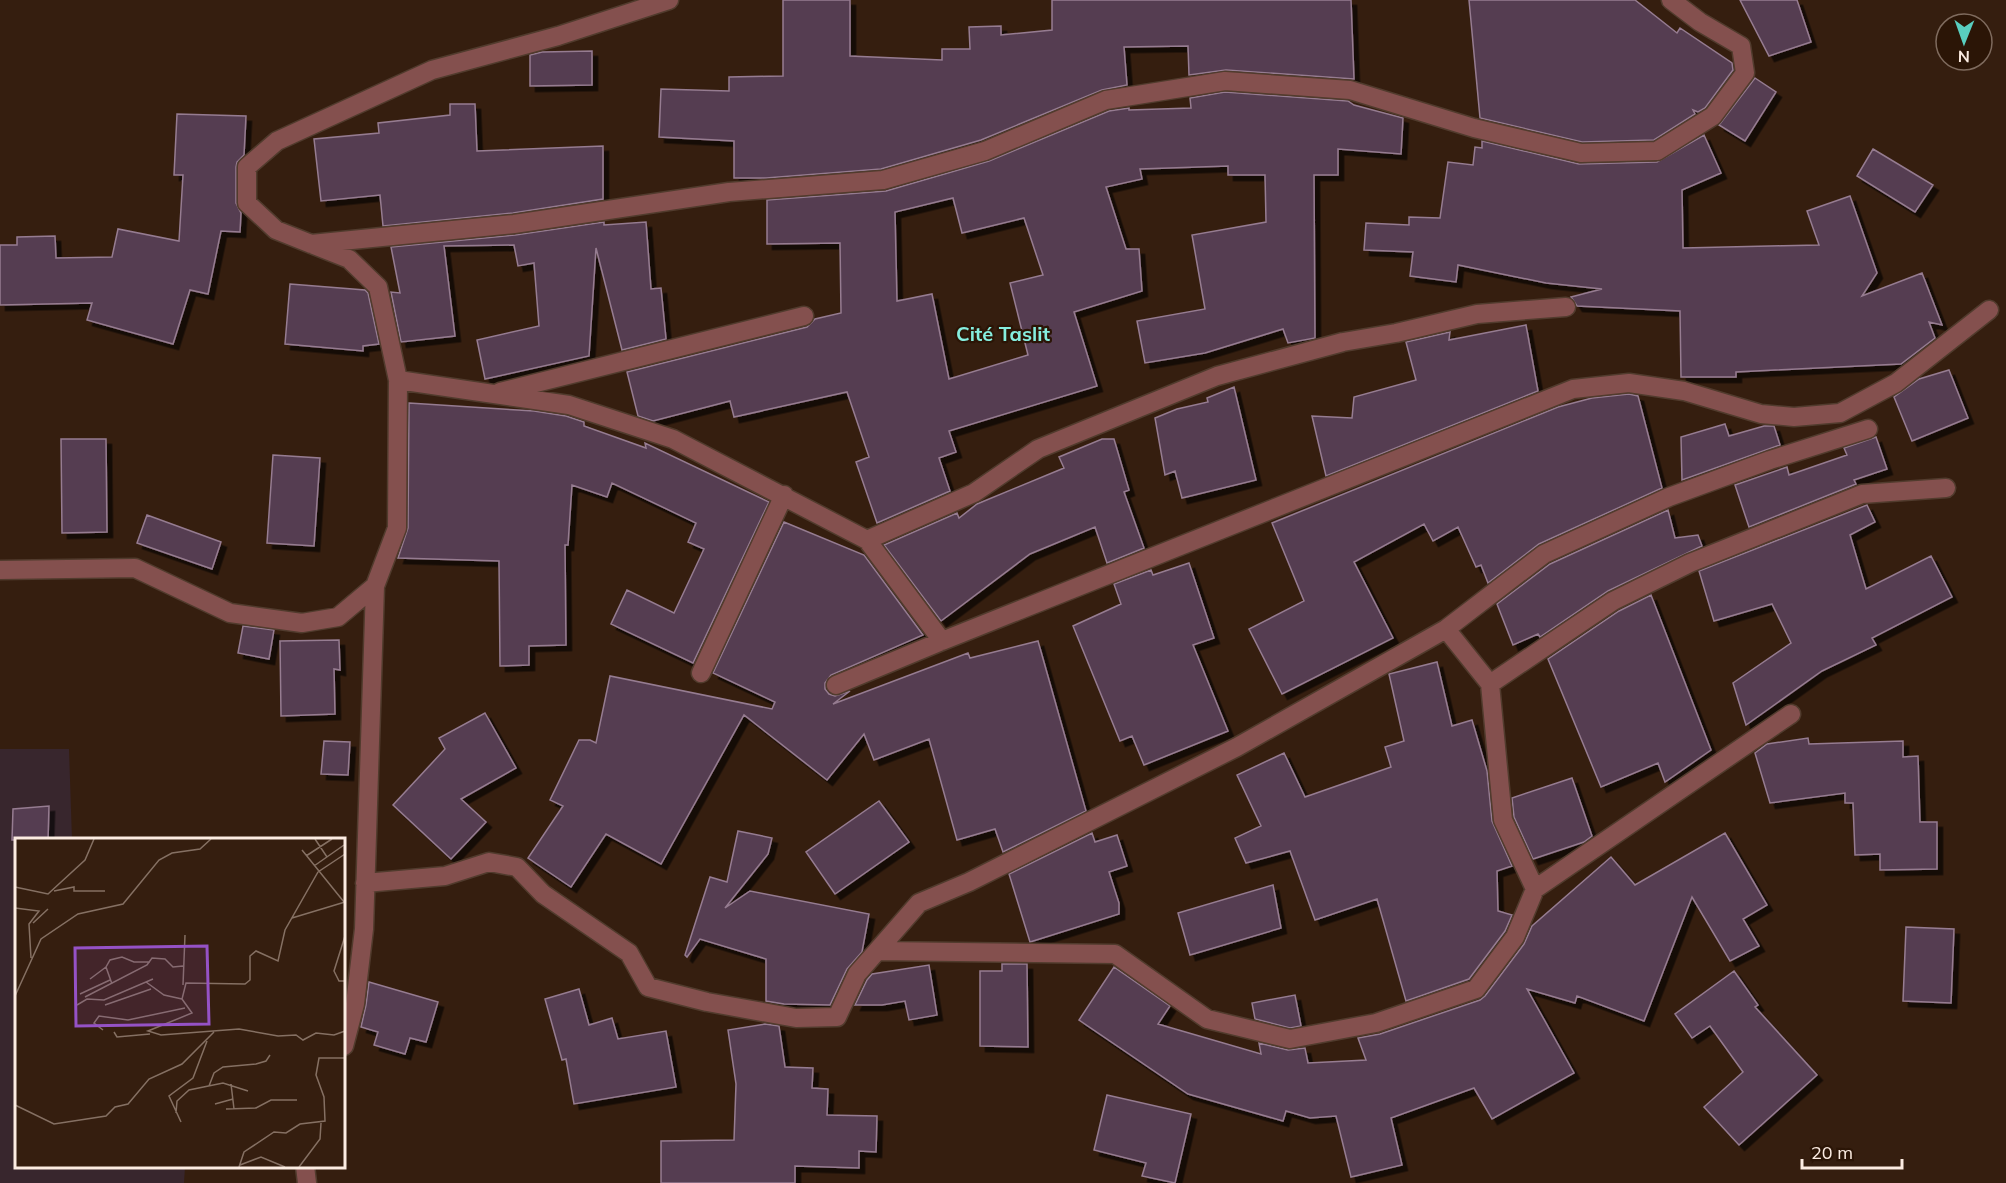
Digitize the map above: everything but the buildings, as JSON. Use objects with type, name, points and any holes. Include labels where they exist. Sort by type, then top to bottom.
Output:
[{"type":"street","points":[[345,1042],[355,1004],[364,929],[375,586],[397,528],[398,380],[378,287],[349,259],[276,230],[247,203],[248,167],[277,141],[432,70],[558,36],[669,0]]},
{"type":"street","points":[[311,244],[514,224],[729,192],[883,180],[985,151],[1106,100],[1225,81],[1350,90],[1474,128],[1581,153],[1657,151],[1713,116],[1745,73],[1741,46],[1700,22],[1671,0]]},
{"type":"street","points":[[867,540],[975,493],[1038,449],[1217,376],[1343,342],[1396,333],[1477,314],[1566,307]]},
{"type":"street","points":[[836,686],[942,641],[1573,389],[1629,383],[1684,391],[1761,414],[1794,417],[1840,413],[1896,383],[1989,310]]},
{"type":"street","points":[[491,394],[804,316]]},
{"type":"street","points":[[398,380],[569,405],[673,439],[867,540],[942,641]]},
{"type":"street","points":[[365,883],[445,876],[489,862],[517,867],[543,894],[629,953],[648,987],[707,1002],[796,1018],[837,1017],[857,974],[919,903],[969,882],[1237,747],[1446,629],[1544,554],[1669,498],[1770,460],[1868,429]]},
{"type":"street","points":[[1490,684],[1613,601],[1690,563],[1863,494],[1946,488]]},
{"type":"street","points":[[701,673],[784,495]]},
{"type":"street","points":[[0,570],[135,568],[230,613],[302,623],[338,617],[375,586]]},
{"type":"street","points":[[1446,629],[1490,684],[1503,820],[1535,889]]},
{"type":"street","points":[[877,951],[1116,954],[1207,1019],[1290,1038],[1376,1023],[1476,989],[1515,937],[1535,889],[1791,714]]},
{"type":"street","points":[[305,1168],[306,1183]]},
{"type":"shaded area","points":[[0,749],[69,749],[72,838],[15,838],[15,1168],[185,1168],[184,1183],[0,1183]]},
{"type":"district","name":"Cité Taslit","points":[[1003,333]]}]
